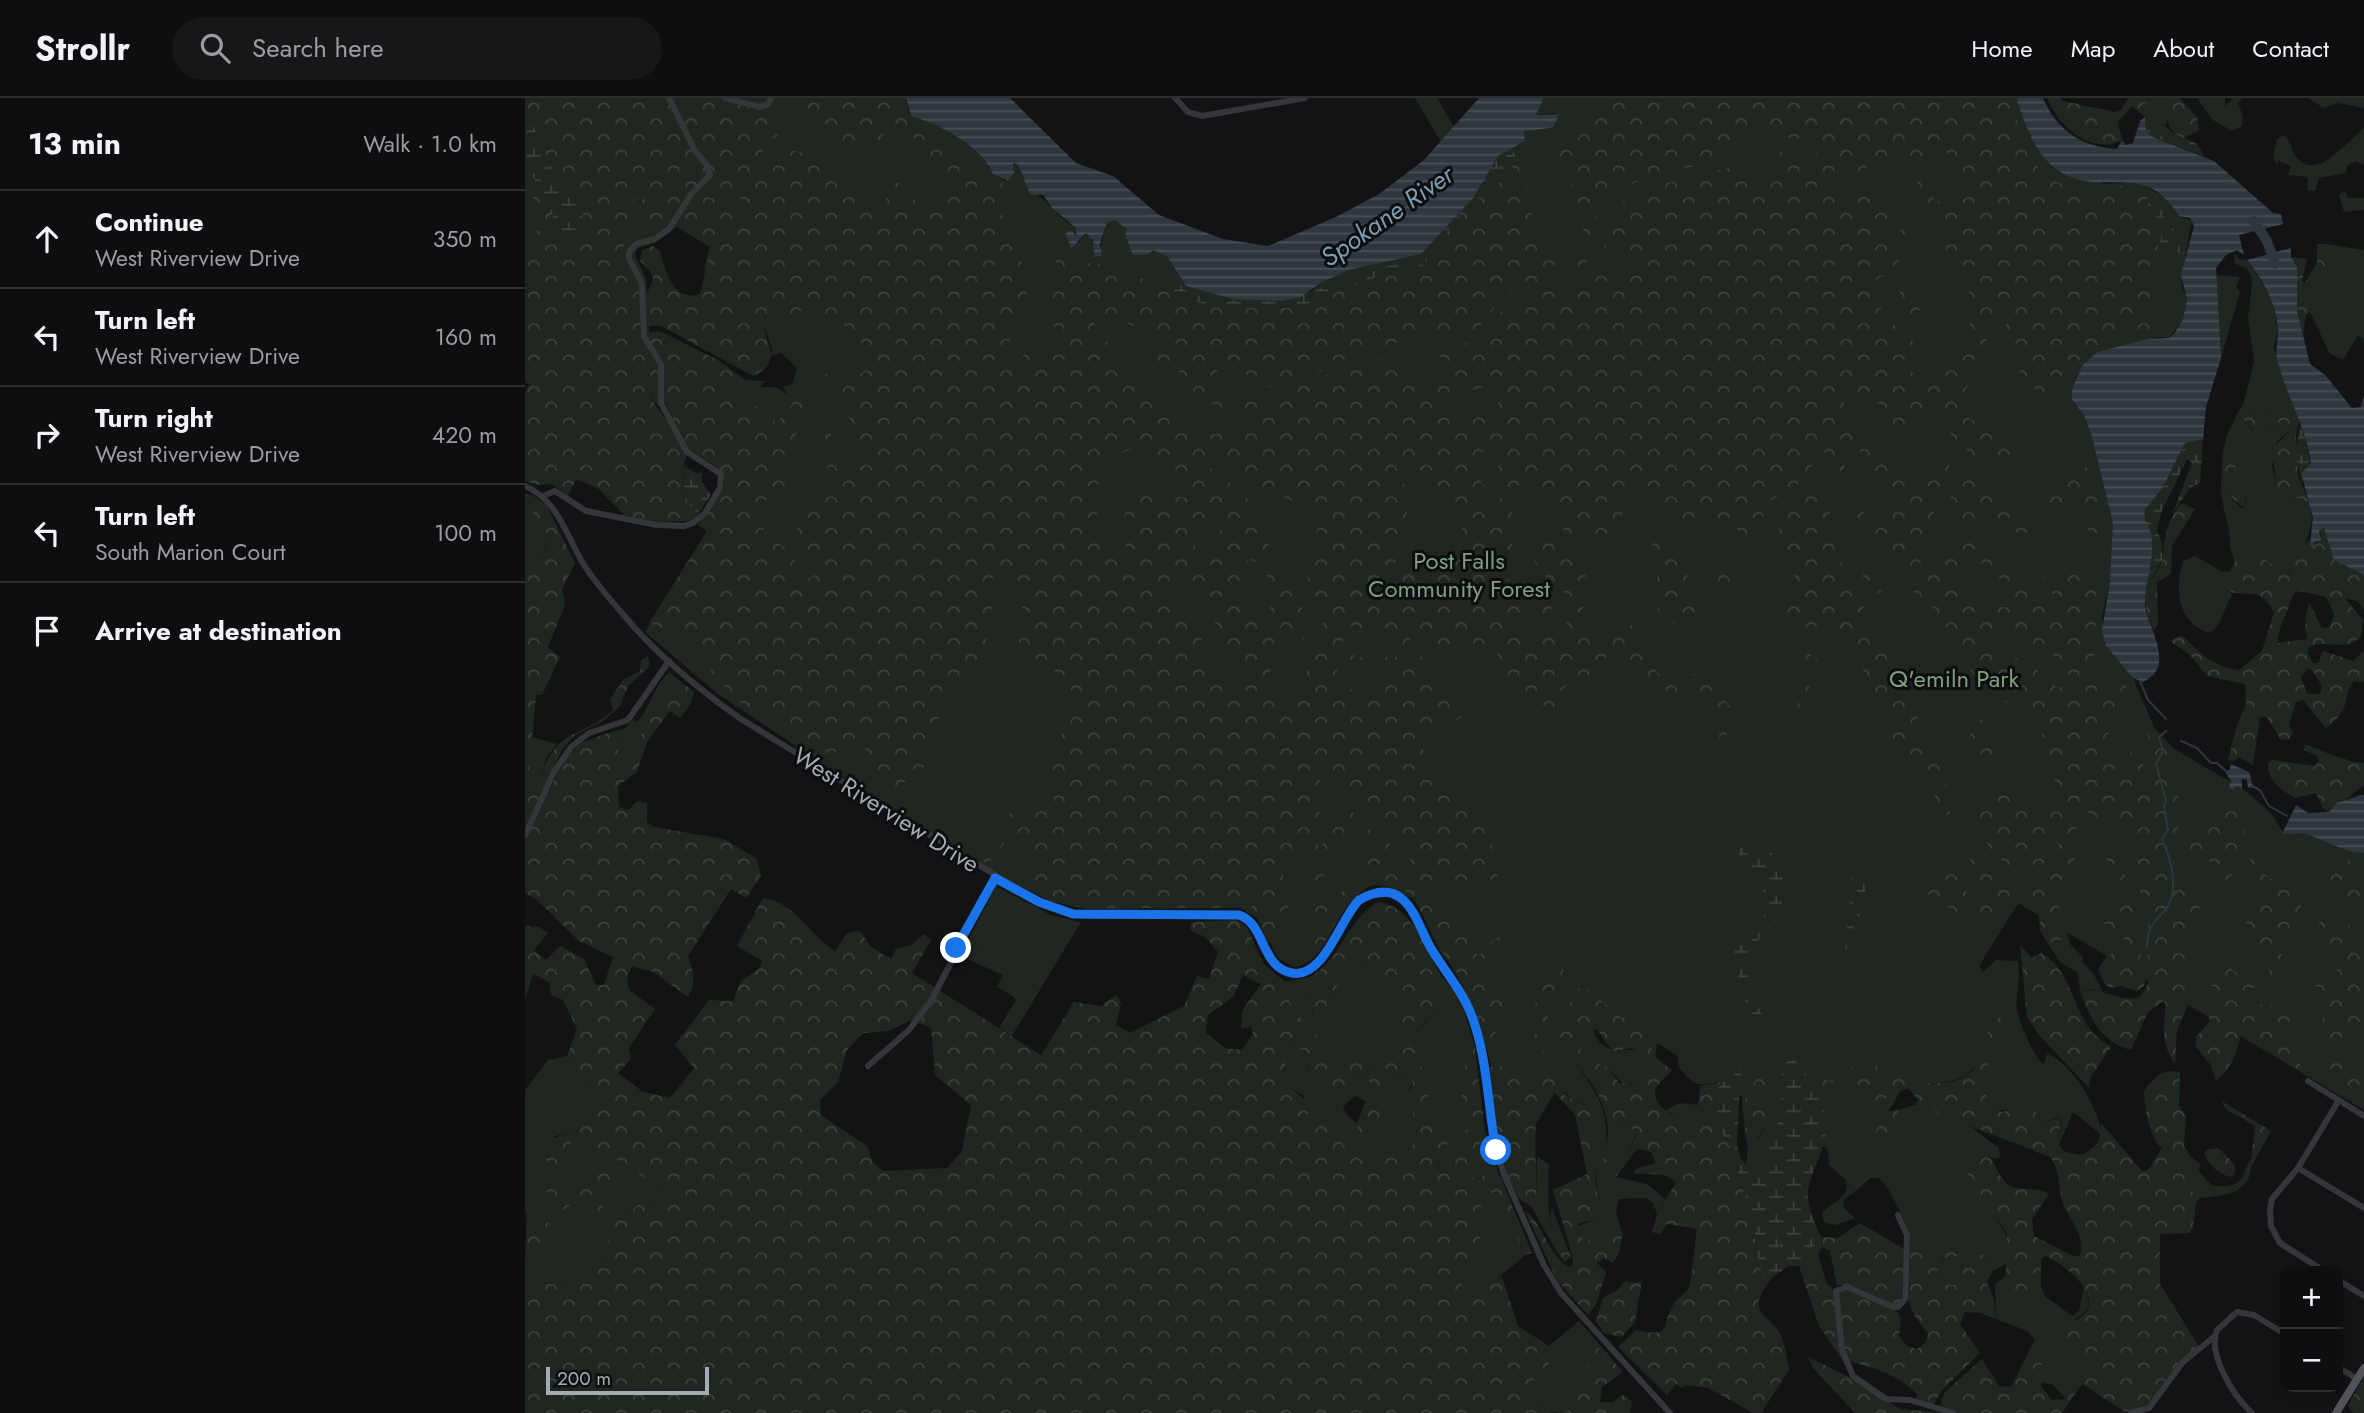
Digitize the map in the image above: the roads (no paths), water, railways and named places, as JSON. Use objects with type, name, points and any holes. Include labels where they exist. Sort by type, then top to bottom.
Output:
[{"type":"main road","points":[[2336,1413],[2364,1368]]},
{"type":"street","points":[[543,496],[555,491],[586,511],[657,525],[684,526],[699,519],[720,488],[721,474],[687,452],[661,403],[660,364],[644,337],[642,284],[629,258],[629,252],[636,244],[655,239],[669,229],[692,194],[710,175],[708,165],[695,151],[669,98]]},
{"type":"street","points":[[725,98],[760,107],[768,104],[771,98]]},
{"type":"street","points":[[1175,98],[1188,112],[1202,116],[1305,98]]},
{"type":"street","name":"West Riverview Drive","points":[[525,486],[543,496],[558,514],[575,549],[601,588],[644,639],[669,661],[741,719],[995,878],[1039,902],[1073,914],[1239,915],[1252,922],[1272,961],[1281,969],[1295,973],[1307,971],[1323,957],[1359,900],[1368,895],[1390,894],[1409,904],[1469,1010],[1484,1058],[1496,1150],[1504,1177],[1552,1280],[1670,1413]]},
{"type":"street","points":[[525,835],[554,772],[571,747],[589,733],[628,720],[669,661]]},
{"type":"street","points":[[868,1066],[883,1050],[909,1030],[932,999],[995,878]]},
{"type":"street","points":[[2308,1082],[2364,1116]]},
{"type":"street","points":[[2316,1266],[2280,1243],[2271,1226],[2273,1199],[2298,1168],[2339,1100]]},
{"type":"street","points":[[2298,1168],[2364,1208]]},
{"type":"street","points":[[1898,1215],[1907,1235],[1905,1299],[1902,1304],[1893,1307],[1847,1287],[1836,1291],[1842,1350],[1853,1376],[1886,1399],[1910,1400],[1952,1413]]},
{"type":"street","points":[[2343,1283],[2364,1296]]},
{"type":"street","points":[[2131,1413],[2149,1408],[2183,1363],[2215,1336],[2221,1324],[2237,1312],[2254,1315],[2280,1332]]},
{"type":"street","points":[[2215,1336],[2232,1392],[2252,1413]]},
{"type":"street","points":[[2343,1370],[2357,1379]]},
{"type":"water","name":"Spokane River","points":[[906,98],[1010,98],[1076,163],[1113,176],[1159,215],[1223,239],[1268,246],[1338,216],[1379,194],[1424,160],[1479,98],[1544,98],[1536,115],[1559,114],[1554,127],[1524,132],[1525,141],[1498,156],[1473,198],[1421,254],[1349,270],[1322,282],[1301,297],[1282,301],[1233,299],[1186,286],[1167,256],[1153,250],[1148,255],[1133,255],[1125,234],[1127,229],[1114,220],[1107,223],[1100,244],[1102,256],[1094,257],[1093,240],[1086,233],[1071,249],[1066,234],[1072,231],[1076,236],[1076,228],[1052,208],[1043,195],[1031,195],[1017,164],[1013,163],[1014,173],[1008,181],[993,174],[988,164],[970,146],[946,130],[911,116]]},
{"type":"water","points":[[2016,98],[2043,98],[2063,128],[2082,141],[2104,148],[2117,149],[2122,140],[2126,145],[2133,143],[2140,121],[2145,117],[2146,131],[2153,137],[2214,161],[2273,213],[2281,214],[2283,224],[2239,235],[2244,255],[2237,250],[2226,255],[2216,268],[2221,358],[2206,407],[2203,439],[2185,443],[2163,487],[2145,510],[2144,519],[2152,538],[2152,549],[2145,604],[2159,656],[2153,675],[2143,682],[2133,678],[2106,646],[2102,631],[2110,580],[2113,523],[2092,437],[2084,415],[2072,400],[2072,390],[2082,366],[2097,352],[2148,339],[2169,338],[2174,334],[2183,319],[2187,299],[2181,275],[2194,226],[2190,218],[2179,216],[2165,198],[2150,188],[2135,183],[2088,181],[2072,177],[2055,168],[2035,145]]},
{"type":"water","points":[[2291,248],[2291,257],[2297,267],[2297,310],[2310,364],[2325,375],[2352,408],[2361,407],[2364,396],[2364,575],[2334,560],[2324,528],[2319,531],[2321,540],[2315,542],[2313,548],[2310,545],[2313,517],[2301,473],[2311,464],[2309,451],[2278,361],[2275,309],[2247,260]]},
{"type":"water","points":[[2231,764],[2249,772],[2253,787],[2248,788],[2247,780],[2242,779],[2242,789],[2237,786],[2233,790],[2229,787],[2231,781],[2225,772],[2230,769]]},
{"type":"water","points":[[2364,795],[2364,853],[2348,851],[2304,833],[2282,834],[2296,805],[2308,813],[2329,812],[2337,803]]},
{"type":"waterway","points":[[2254,221],[2267,241],[2275,264]]},
{"type":"waterway","points":[[2140,681],[2148,700],[2166,719]]},
{"type":"waterway","points":[[2147,947],[2150,929],[2168,906],[2173,891],[2172,868],[2162,839],[2168,830],[2164,805],[2166,800],[2156,764],[2163,751],[2159,737],[2166,731]]},
{"type":"waterway","points":[[2181,741],[2197,748],[2211,763],[2217,763],[2227,772]]},
{"type":"waterway","points":[[2252,786],[2260,790],[2269,806],[2287,816]]},
{"type":"park label","name":"Post Falls Community Forest","points":[[1459,575]]},
{"type":"park label","name":"Q'emiln Park","points":[[1954,679]]}]
